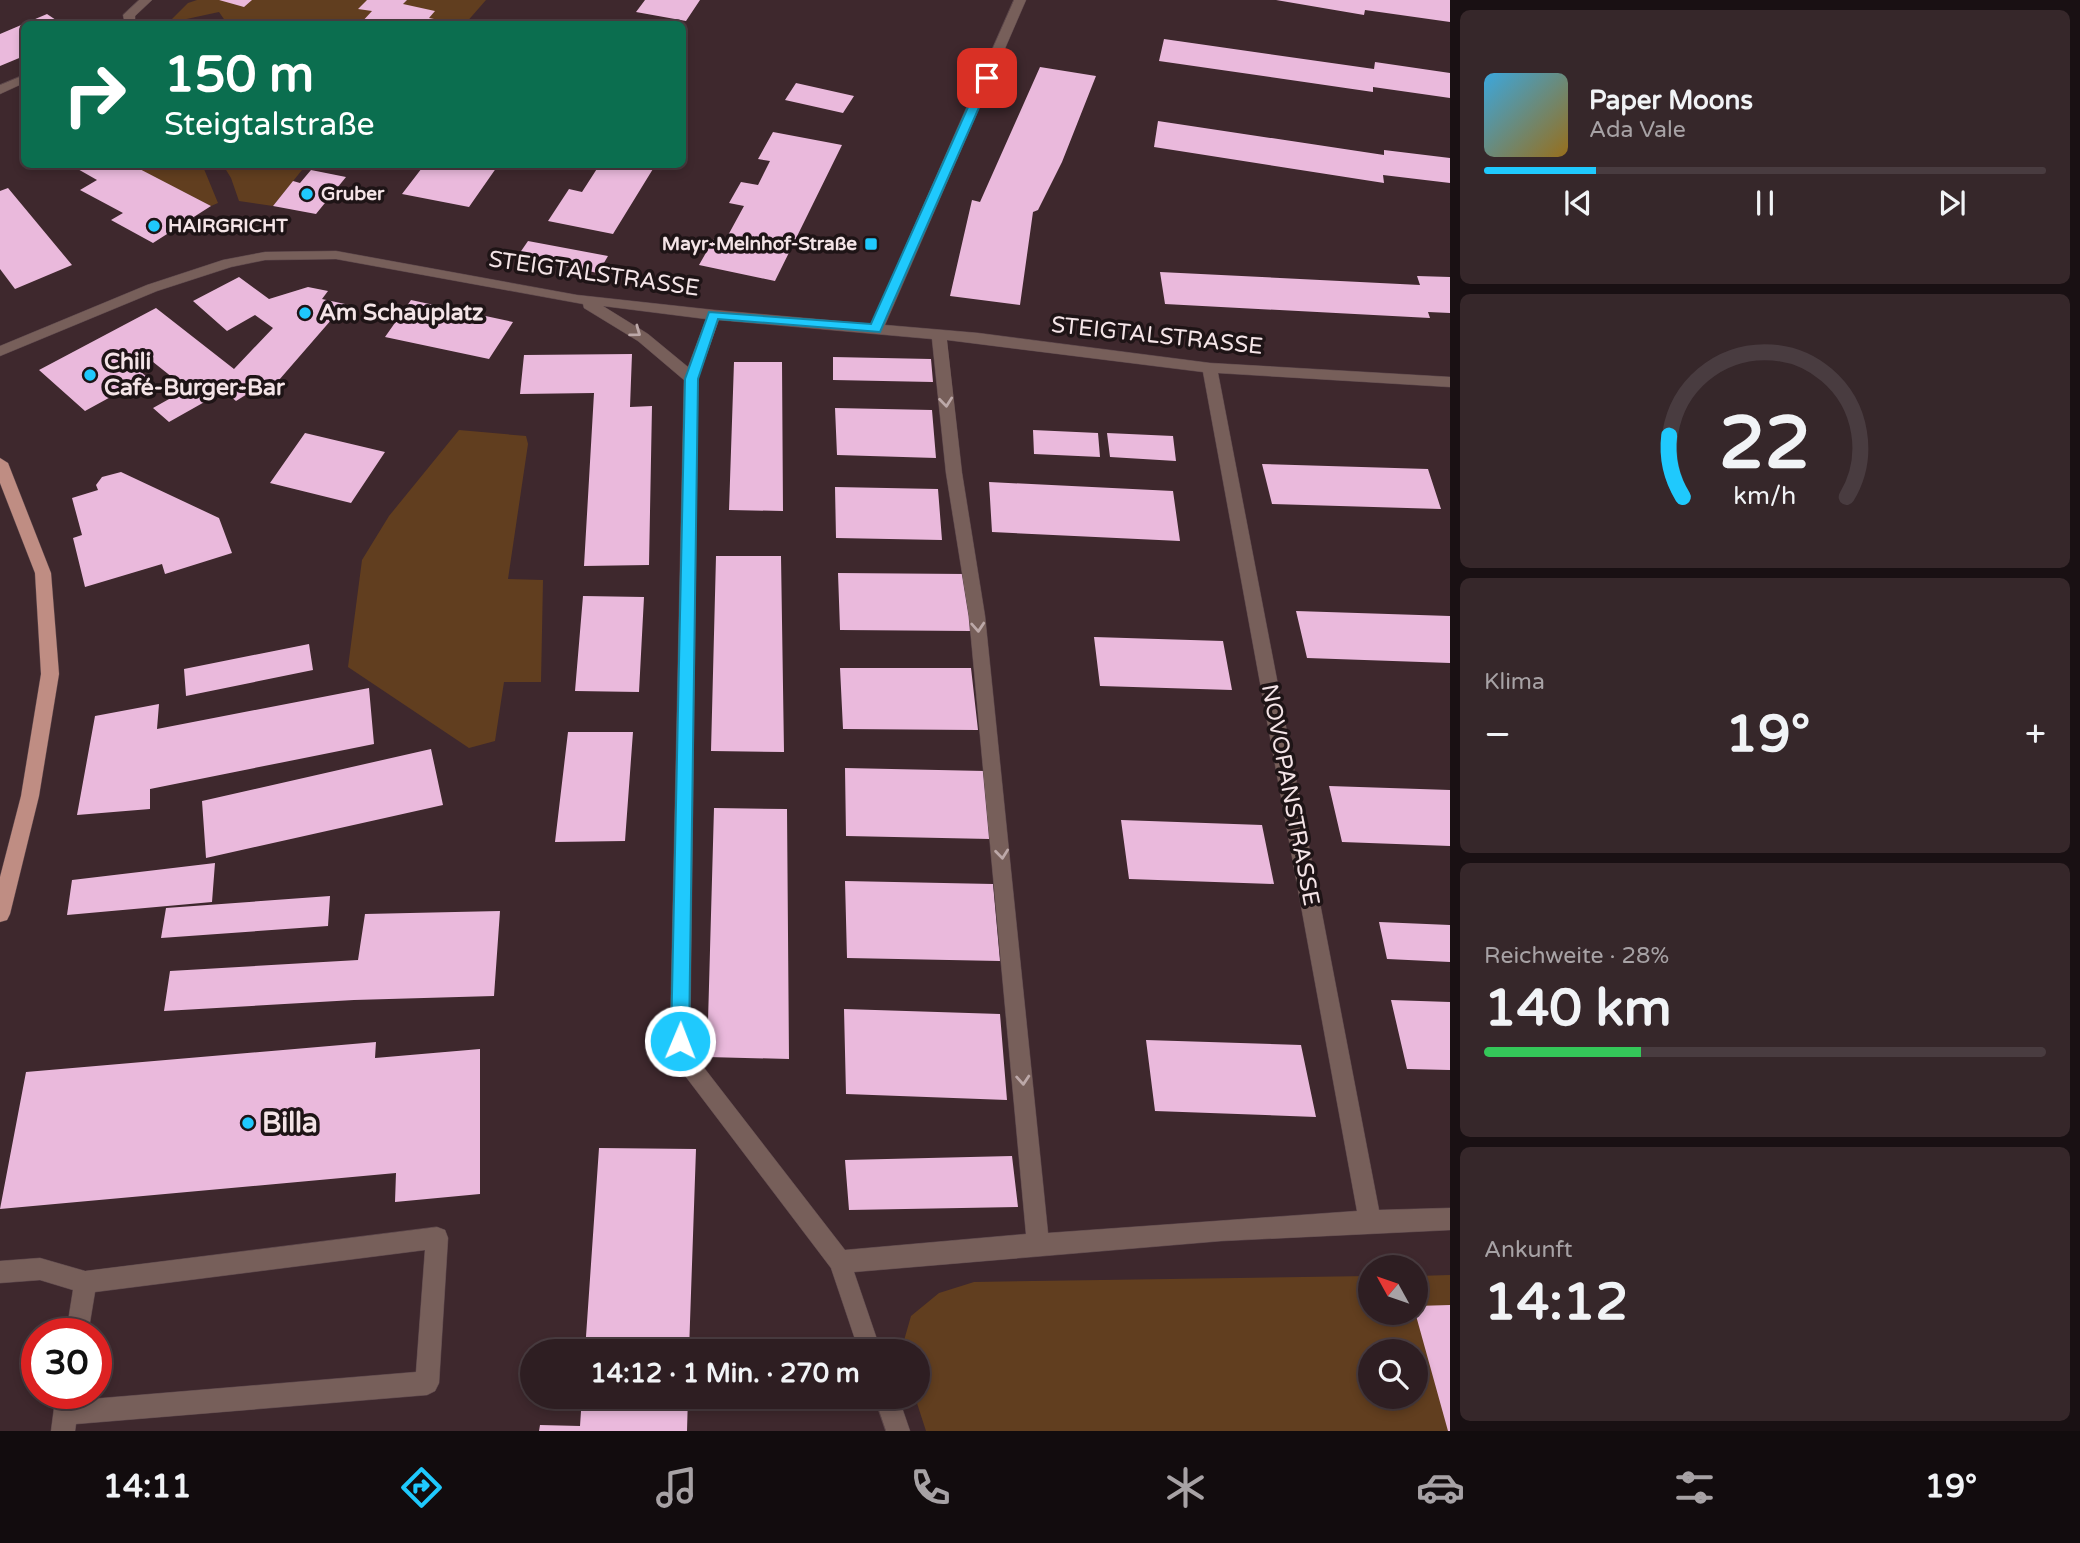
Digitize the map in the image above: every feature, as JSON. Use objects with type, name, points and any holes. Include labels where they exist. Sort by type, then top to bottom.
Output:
[{"type":"main road","points":[[0,463],[43,573],[50,674],[30,796],[0,914]]},
{"type":"street","points":[[130,21],[129,15],[146,0]]},
{"type":"street","points":[[876,329],[1020,0]]},
{"type":"street","points":[[0,90],[21,80]]},
{"type":"street","name":"STEIGTALSTRASSE","points":[[0,351],[152,288],[228,263],[265,256],[336,255],[577,299],[714,315],[939,334],[1210,368],[1450,382]]},
{"type":"street","points":[[577,299],[620,320],[672,358],[691,379]]},
{"type":"street","points":[[714,315],[691,379],[680,1041],[690,1066],[840,1262],[866,1339]]},
{"type":"street","points":[[939,334],[954,473],[978,616],[1038,1244]]},
{"type":"street","name":"NOVOPANSTRASSE","points":[[1210,368],[1370,1221]]},
{"type":"street","points":[[840,1262],[1038,1244],[1370,1221],[1450,1219]]},
{"type":"street","points":[[0,1272],[40,1269],[85,1282],[437,1238],[427,1383],[66,1412]]},
{"type":"street","points":[[79,1318],[85,1282]]},
{"type":"street","points":[[890,1409],[898,1431]]},
{"type":"shaded area","points":[[197,0],[486,0],[468,21],[225,21],[219,12],[170,21],[188,3]]},
{"type":"shaded area","points":[[136,168],[205,168],[218,203],[211,206]]},
{"type":"shaded area","points":[[225,168],[304,168],[273,206],[239,201]]},
{"type":"shaded area","points":[[459,430],[526,436],[528,444],[508,579],[543,580],[541,682],[504,682],[495,741],[469,748],[348,667],[362,560],[389,516]]},
{"type":"shaded area","points":[[1450,1275],[1450,1431],[926,1431],[919,1409],[930,1409],[930,1339],[904,1339],[911,1316],[939,1293],[974,1282],[1358,1276],[1358,1325],[1428,1325],[1428,1276]]},
{"type":"building","points":[[219,0],[252,0],[244,7]]},
{"type":"building","points":[[367,0],[407,0],[403,4],[435,11],[429,18],[439,20],[363,21],[372,11],[358,9]]},
{"type":"building","points":[[645,0],[700,0],[686,21],[636,12]]},
{"type":"building","points":[[1276,0],[1450,0],[1450,22],[1365,10],[1364,15]]},
{"type":"building","points":[[47,14],[58,21],[31,21]]},
{"type":"building","points":[[21,25],[21,57],[0,66],[0,34]]},
{"type":"building","points":[[1164,39],[1374,69],[1375,62],[1450,73],[1450,98],[1373,87],[1373,92],[1159,61]]},
{"type":"building","points":[[1040,67],[1096,76],[1062,162],[1038,210],[1033,212],[1020,305],[950,296],[972,200],[980,202]]},
{"type":"building","points":[[796,83],[854,96],[843,113],[785,100]]},
{"type":"building","points":[[1158,121],[1384,155],[1384,150],[1450,158],[1450,183],[1383,175],[1384,183],[1154,147]]},
{"type":"building","points":[[773,132],[842,145],[775,281],[699,265],[715,237],[726,239],[744,206],[729,203],[741,182],[758,185],[770,161],[758,159]]},
{"type":"building","points":[[76,168],[138,168],[211,206],[153,243],[111,220],[123,213],[80,190],[97,180]]},
{"type":"building","points":[[422,168],[496,168],[469,207],[402,194]]},
{"type":"building","points":[[597,168],[654,168],[613,234],[548,221],[569,189],[582,192]]},
{"type":"building","name":"Gruber","points":[[311,170],[346,177],[316,214],[273,206],[293,181],[300,183]]},
{"type":"building","points":[[8,188],[72,265],[15,289],[0,269],[0,191]]},
{"type":"building","points":[[528,241],[608,256],[598,273],[517,257]]},
{"type":"building","points":[[1160,272],[1420,285],[1417,276],[1450,277],[1450,313],[1428,312],[1430,318],[1165,304]]},
{"type":"building","points":[[239,277],[269,299],[308,287],[328,291],[322,299],[345,304],[266,395],[257,388],[236,401],[224,391],[169,422],[153,408],[187,389],[143,354],[129,362],[147,377],[85,411],[39,370],[156,308],[234,369],[273,328],[255,315],[227,331],[193,301]]},
{"type":"building","points":[[411,300],[513,322],[489,359],[385,337]]},
{"type":"building","points":[[632,354],[630,407],[652,406],[649,565],[584,566],[594,393],[520,394],[524,355]]},
{"type":"building","points":[[833,357],[931,359],[933,382],[833,380]]},
{"type":"building","points":[[734,362],[782,362],[783,511],[729,510]]},
{"type":"building","points":[[835,408],[932,410],[936,458],[837,455]]},
{"type":"building","points":[[1033,430],[1098,433],[1100,457],[1034,454]]},
{"type":"building","points":[[305,433],[385,452],[351,503],[270,483]]},
{"type":"building","points":[[1107,433],[1173,436],[1176,461],[1110,457]]},
{"type":"building","points":[[1262,464],[1428,469],[1441,509],[1272,504]]},
{"type":"building","points":[[121,472],[219,518],[232,553],[165,574],[162,564],[85,587],[73,538],[82,535],[72,498],[98,490],[96,485],[102,477]]},
{"type":"building","points":[[989,482],[1173,491],[1180,541],[992,532]]},
{"type":"building","points":[[835,487],[938,489],[942,540],[836,538]]},
{"type":"building","points":[[716,556],[781,556],[784,752],[711,751]]},
{"type":"building","points":[[838,573],[965,574],[971,631],[840,630]]},
{"type":"building","points":[[583,596],[644,597],[639,692],[575,691]]},
{"type":"building","points":[[1296,611],[1450,616],[1450,663],[1307,658]]},
{"type":"building","points":[[1094,637],[1223,641],[1232,690],[1100,686]]},
{"type":"building","points":[[309,644],[313,670],[186,696],[184,669]]},
{"type":"building","points":[[840,668],[971,668],[978,730],[843,729]]},
{"type":"building","points":[[369,688],[374,744],[150,789],[150,809],[77,815],[95,716],[159,704],[157,729]]},
{"type":"building","points":[[568,732],[633,732],[625,841],[555,842]]},
{"type":"building","points":[[431,749],[443,805],[206,858],[202,801]]},
{"type":"building","points":[[845,768],[985,771],[990,839],[846,836]]},
{"type":"building","points":[[1329,786],[1450,790],[1450,846],[1342,842]]},
{"type":"building","points":[[714,808],[787,809],[789,1059],[707,1057]]},
{"type":"building","points":[[1121,820],[1262,825],[1274,884],[1129,879]]},
{"type":"building","points":[[215,863],[212,902],[67,915],[72,880]]},
{"type":"building","points":[[845,881],[993,884],[1000,961],[847,958]]},
{"type":"building","points":[[330,896],[328,926],[161,938],[166,908]]},
{"type":"building","points":[[500,911],[494,996],[354,1000],[164,1011],[170,971],[358,960],[365,914]]},
{"type":"building","points":[[1379,922],[1450,925],[1450,962],[1387,959]]},
{"type":"building","points":[[1391,1000],[1450,1002],[1450,1070],[1407,1069]]},
{"type":"building","points":[[844,1009],[1000,1014],[1007,1100],[846,1094]]},
{"type":"building","points":[[1146,1040],[1301,1045],[1316,1117],[1155,1111]]},
{"type":"building","name":"Billa","points":[[376,1042],[375,1058],[480,1049],[480,1194],[395,1202],[396,1173],[0,1209],[26,1072]]},
{"type":"building","points":[[599,1148],[696,1149],[689,1339],[586,1339]]},
{"type":"building","points":[[1012,1156],[1018,1207],[849,1210],[845,1160]]},
{"type":"building","points":[[1450,1305],[1450,1431],[1428,1359],[1428,1339],[1422,1339],[1419,1325],[1428,1325],[1428,1306]]},
{"type":"building","points":[[581,1409],[688,1409],[687,1431],[539,1431],[540,1425],[580,1426]]},
{"type":"place","name":"Gruber","points":[[307,194]]},
{"type":"place","name":"HAIRGRICHT","points":[[154,226]]},
{"type":"place","name":"Mayr-Melnhof-Straße","points":[[871,244]]},
{"type":"place","name":"Am Schauplatz","points":[[305,313]]},
{"type":"place","name":"Chili Café-Burger-Bar","points":[[90,375]]},
{"type":"place","name":"Billa","points":[[248,1123]]},
{"type":"route","points":[[680,1041],[691,379],[714,315],[876,329],[987,78]]}]
